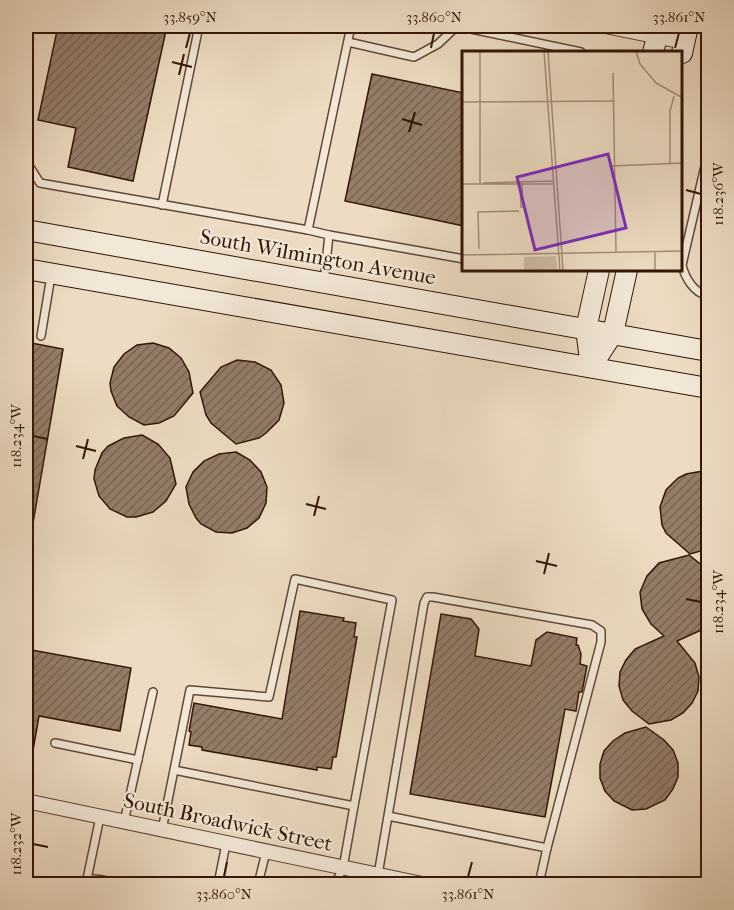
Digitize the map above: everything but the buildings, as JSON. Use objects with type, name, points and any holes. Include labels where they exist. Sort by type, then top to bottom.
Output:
[{"type":"main road","name":"South Wilmington Avenue","points":[[26,230],[708,351]]},
{"type":"main road","points":[[26,269],[708,388]]},
{"type":"main road","points":[[591,367],[586,329],[599,272]]},
{"type":"main road","points":[[591,367],[613,333],[627,272]]},
{"type":"street","points":[[605,26],[657,38],[685,40]]},
{"type":"street","name":"South Broadwick Street","points":[[26,801],[422,885]]},
{"type":"lane","points":[[162,205],[199,26]]},
{"type":"lane","points":[[308,230],[351,26]]},
{"type":"lane","points":[[348,42],[414,57],[438,44],[457,26],[576,51]]},
{"type":"lane","points":[[683,261],[708,153]]},
{"type":"lane","points":[[26,161],[40,183],[462,259]]},
{"type":"lane","points":[[324,282],[329,235]]},
{"type":"lane","points":[[683,270],[690,283],[703,295],[708,296]]},
{"type":"lane","points":[[41,336],[52,274]]},
{"type":"lane","points":[[162,830],[189,690],[269,697],[295,579],[392,600],[342,868],[335,885]]},
{"type":"lane","points":[[378,875],[424,603],[427,597],[433,597],[592,625],[601,631],[602,642],[539,885]]},
{"type":"lane","points":[[124,822],[153,692]]},
{"type":"lane","points":[[55,743],[138,760]]},
{"type":"lane","points":[[174,770],[354,806]]},
{"type":"lane","points":[[388,816],[547,848]]},
{"type":"lane","points":[[79,885],[87,879],[100,817]]},
{"type":"lane","points":[[218,885],[226,844]]},
{"type":"lane","points":[[258,885],[266,852]]},
{"type":"lane","points":[[87,879],[122,885]]}]
